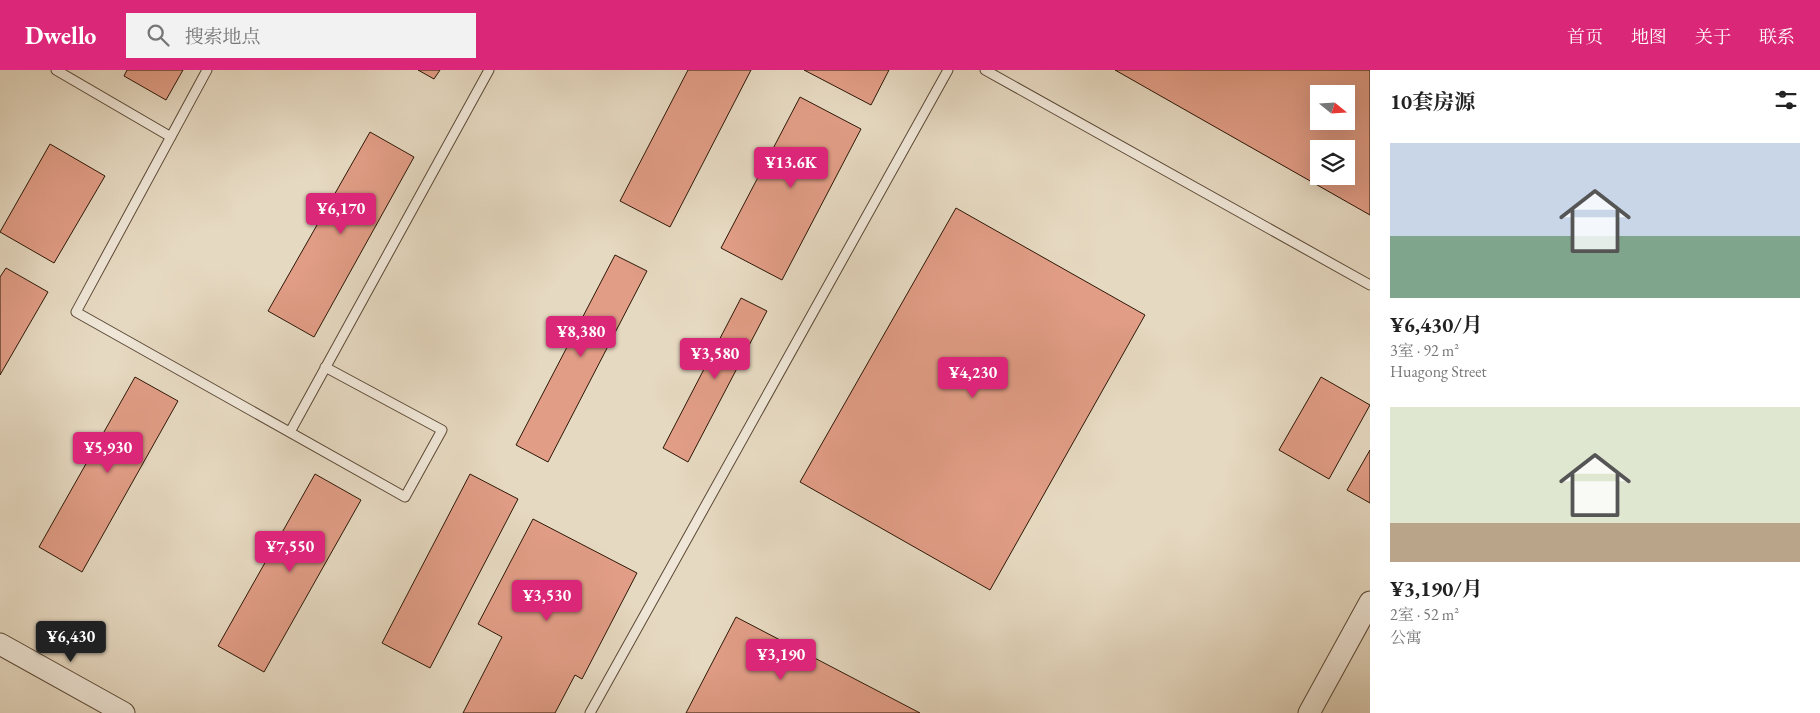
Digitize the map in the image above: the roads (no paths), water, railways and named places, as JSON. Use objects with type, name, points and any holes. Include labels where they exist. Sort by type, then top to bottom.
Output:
[{"type":"street","points":[[1309,713],[1370,602]]},
{"type":"street","points":[[0,644],[124,713]]},
{"type":"lane","points":[[56,70],[171,137]]},
{"type":"lane","points":[[207,70],[76,312],[406,497],[442,430],[326,367]]},
{"type":"lane","points":[[290,432],[489,70]]},
{"type":"lane","points":[[590,713],[948,70]]},
{"type":"lane","points":[[985,70],[1370,285]]}]
